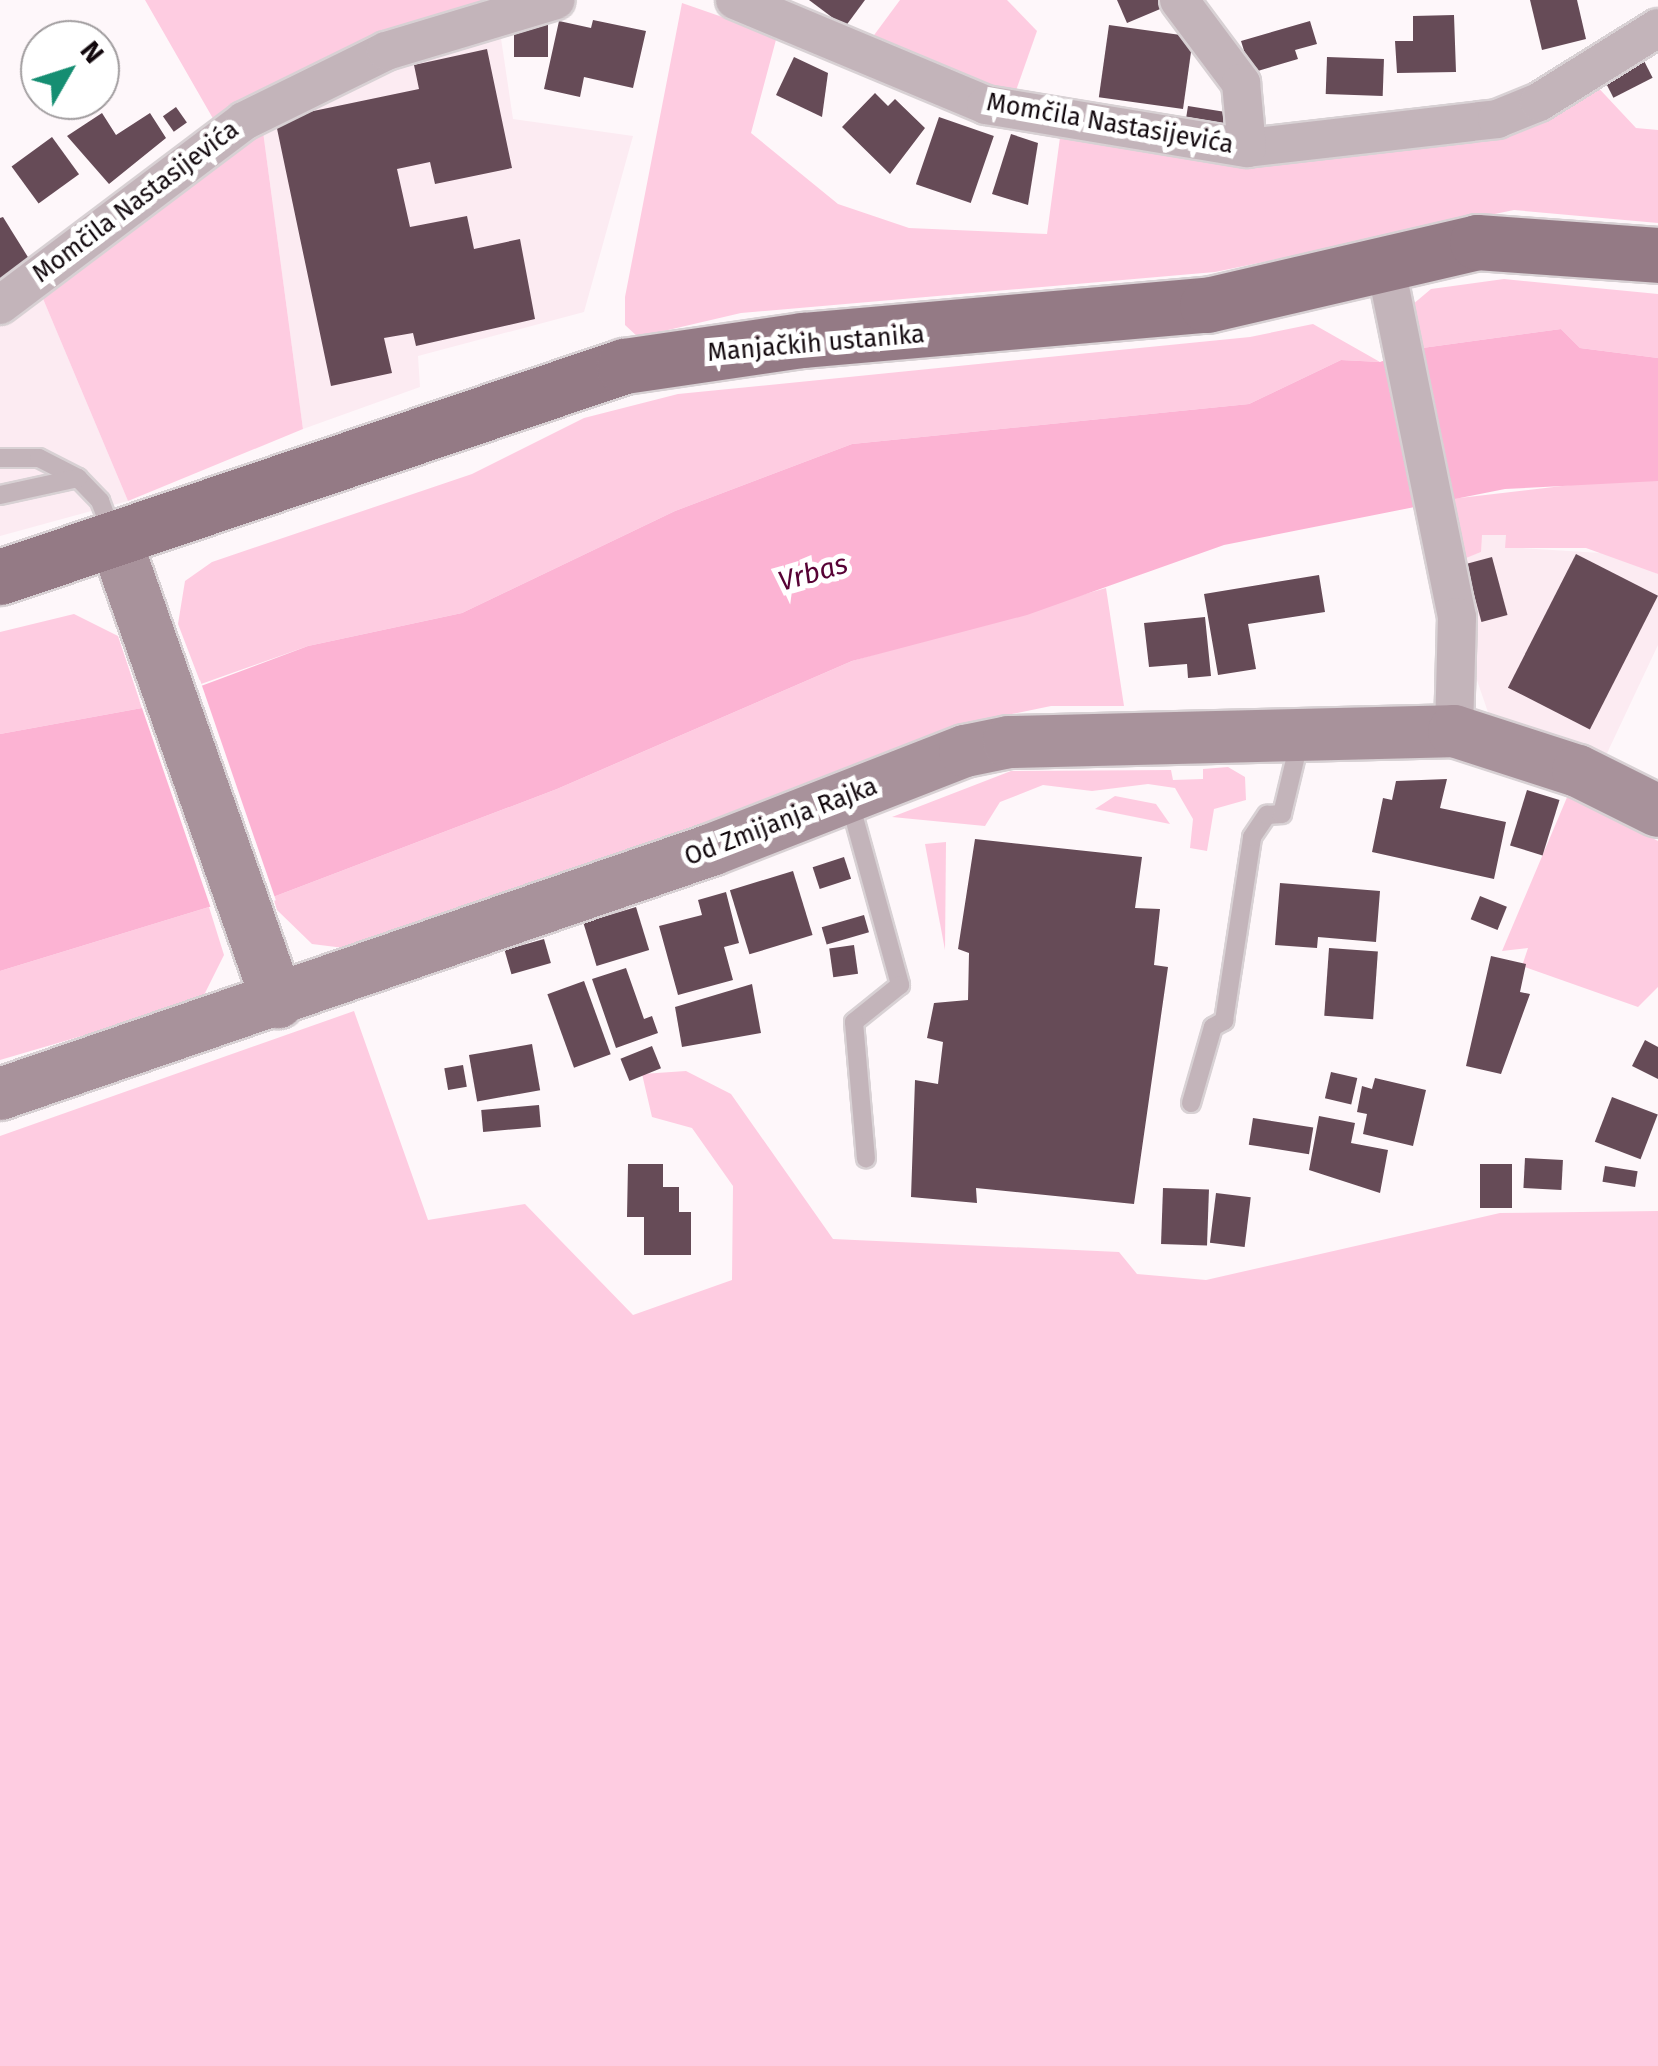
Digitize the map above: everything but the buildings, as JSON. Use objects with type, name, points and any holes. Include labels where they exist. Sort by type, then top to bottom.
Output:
[{"type":"main road","name":"Manjačkih ustanika","points":[[0,577],[116,542],[624,366],[803,340],[1207,305],[1385,263],[1506,240],[1658,255]]},
{"type":"street","name":"Momčila Nastasijevića","points":[[0,305],[244,121],[386,51],[556,0]]},
{"type":"street","name":"Momčila Nastasijevića","points":[[736,0],[986,105],[1247,148],[1496,118],[1540,102],[1658,28]]},
{"type":"street","points":[[1179,0],[1241,83],[1247,148]]},
{"type":"street","points":[[1385,263],[1397,342],[1448,563],[1460,673],[1454,731]]},
{"type":"street","points":[[116,542],[250,932],[278,1002]]},
{"type":"street","name":"Od Zmijanja Rajka","points":[[0,1094],[278,1002],[1009,742],[1302,729],[1454,731],[1578,771],[1658,811]]},
{"type":"lane","points":[[0,458],[39,458],[78,478],[100,501],[116,542]]},
{"type":"lane","points":[[0,495],[78,478]]},
{"type":"lane","points":[[1192,1103],[1212,1027],[1224,1021],[1252,836],[1267,815],[1282,814],[1302,729]]},
{"type":"lane","points":[[855,794],[848,819],[878,884],[900,985],[854,1022],[866,1158]]},
{"type":"shaded area","points":[[145,0],[495,0],[329,57],[215,122]]},
{"type":"shaded area","points":[[900,0],[1007,0],[1037,31],[1013,99],[866,46]]},
{"type":"shaded area","points":[[682,3],[777,36],[751,133],[838,204],[909,228],[1047,234],[1061,130],[1169,155],[1246,162],[1592,81],[1636,128],[1658,130],[1658,223],[1514,210],[1215,272],[741,313],[638,337],[625,325],[625,297]]},
{"type":"shaded area","points":[[499,25],[513,119],[633,136],[584,312],[418,356],[420,387],[303,429],[262,124],[325,91]]},
{"type":"shaded area","points":[[262,124],[303,429],[128,501],[41,294]]},
{"type":"shaded area","points":[[1504,279],[1658,294],[1658,358],[1580,348],[1561,329],[1415,349],[1412,305],[1431,289]]},
{"type":"shaded area","points":[[41,294],[128,501],[0,536],[0,322]]},
{"type":"shaded area","points":[[1313,324],[1380,362],[1341,360],[1249,404],[852,444],[675,511],[462,613],[308,646],[201,684],[178,624],[185,581],[212,562],[472,474],[584,418],[678,394],[1250,337]]},
{"type":"shaded area","points":[[1647,476],[1658,481],[1658,574],[1586,548],[1505,548],[1506,535],[1482,535],[1481,552],[1466,558],[1451,499]]},
{"type":"shaded area","points":[[1481,535],[1507,535],[1506,547],[1617,554],[1658,574],[1658,645],[1601,766],[1492,724],[1468,654],[1452,562],[1481,552]]},
{"type":"shaded area","points":[[1106,588],[1124,706],[1051,706],[963,724],[652,847],[352,949],[312,944],[277,910],[273,897],[557,789],[852,661]]},
{"type":"shaded area","points":[[74,614],[118,636],[142,708],[0,734],[0,632]]},
{"type":"shaded area","points":[[1228,767],[1245,777],[1246,800],[1214,809],[1207,851],[1190,848],[1193,819],[1175,788],[1148,784],[1092,791],[1043,785],[1000,802],[985,826],[892,817],[1011,771],[1171,770],[1173,780],[1203,779],[1203,769]]},
{"type":"shaded area","points":[[1568,795],[1658,841],[1658,987],[1638,1007],[1522,966],[1528,948],[1502,951]]},
{"type":"shaded area","points":[[1115,796],[1156,804],[1170,824],[1095,809]]},
{"type":"shaded area","points":[[946,842],[945,950],[925,844]]},
{"type":"shaded area","points":[[209,907],[224,955],[201,1001],[0,1060],[0,971]]},
{"type":"shaded area","points":[[354,1011],[428,1220],[525,1204],[633,1315],[732,1280],[733,1186],[692,1128],[652,1117],[642,1074],[686,1071],[731,1094],[833,1239],[1119,1252],[1137,1274],[1206,1280],[1500,1213],[1658,1211],[1658,2066],[0,2066],[0,1136]]},
{"type":"water","name":"Vrbas","points":[[1561,329],[1580,348],[1658,358],[1658,481],[1505,489],[1224,545],[1027,615],[852,661],[557,789],[273,897],[209,907],[0,971],[0,734],[142,708],[308,646],[462,613],[675,511],[852,444],[1249,404],[1341,360],[1380,362],[1415,349]]},
{"type":"pier","points":[[200,680],[276,900],[215,921],[139,701]]}]
